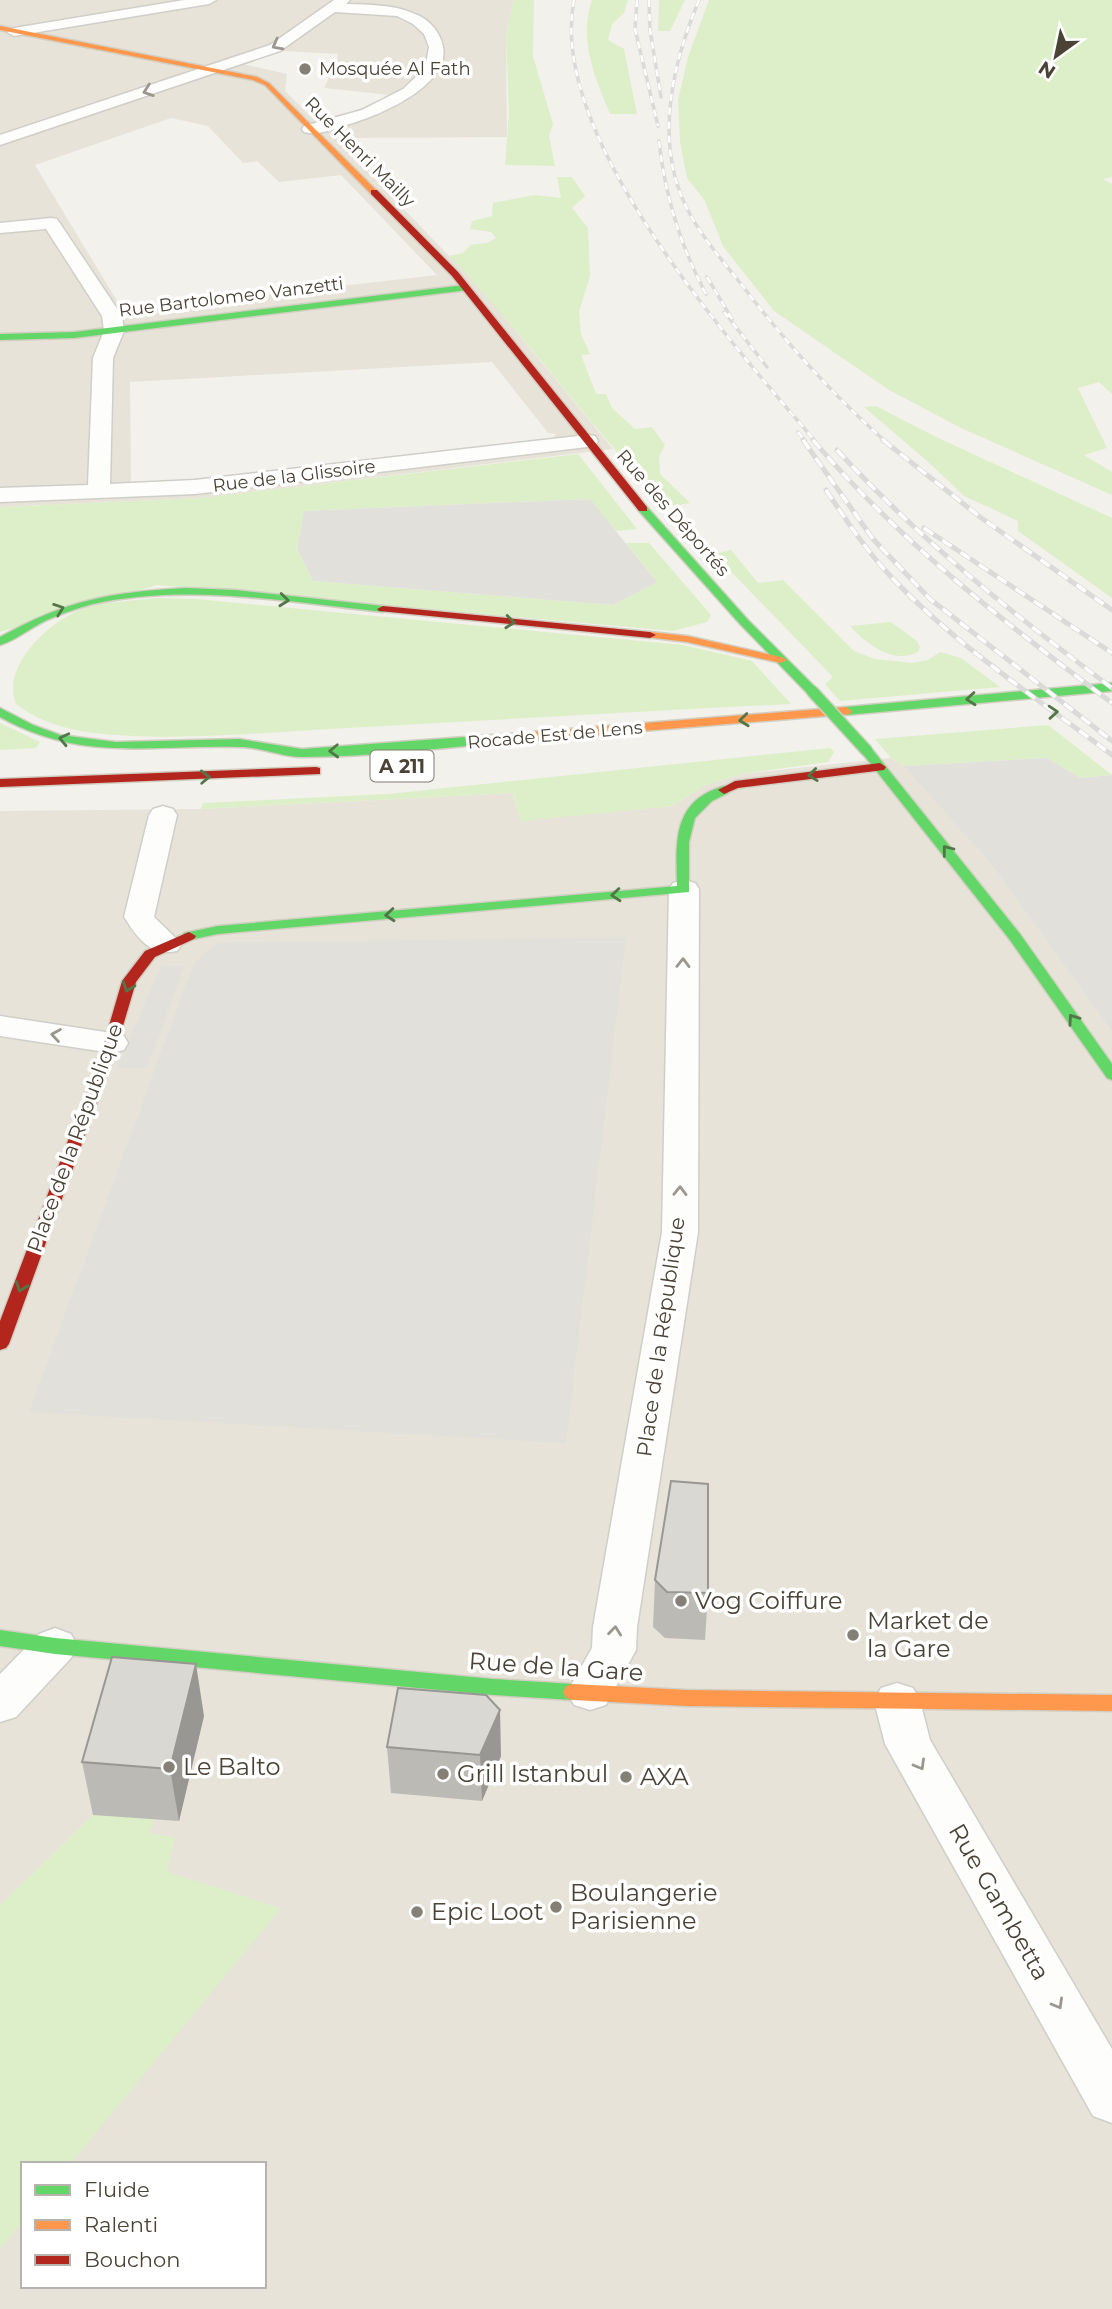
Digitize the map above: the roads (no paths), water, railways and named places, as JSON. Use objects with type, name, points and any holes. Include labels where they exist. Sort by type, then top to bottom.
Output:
[{"type":"main road","name":"Rue Henri Mailly","points":[[7,30],[255,78],[267,84],[455,274],[465,288]]},
{"type":"main road","name":"Rue Bartolomeo Vanzetti","points":[[0,337],[114,331],[465,288]]},
{"type":"main road","name":"Rue des Déportés","points":[[465,288],[664,535],[880,767]]},
{"type":"main road","points":[[0,642],[40,616],[69,605],[155,590],[192,591],[687,639],[781,660]]},
{"type":"main road","points":[[687,639],[725,632],[744,622]]},
{"type":"main road","name":"Rocade Est de Lens","points":[[298,753],[671,727],[1112,687]]},
{"type":"main road","points":[[0,712],[36,732],[66,740],[131,746],[244,743],[298,753]]},
{"type":"main road","points":[[830,731],[871,727]]},
{"type":"main road","name":"A 211","points":[[97,761],[298,753]]},
{"type":"main road","points":[[880,767],[1015,937],[1112,1075]]},
{"type":"main road","name":"Place de la République","points":[[0,1344],[112,1043],[135,970],[166,944],[218,930],[684,889],[684,829],[691,809],[714,794],[735,785],[880,767]]},
{"type":"main road","points":[[0,783],[137,780],[328,770]]},
{"type":"main road","points":[[0,797],[53,796],[137,780]]},
{"type":"main road","name":"Rue de la Gare","points":[[0,1638],[55,1646],[493,1687],[695,1699],[1112,1703]]},
{"type":"street","points":[[7,30],[209,0]]},
{"type":"street","points":[[0,140],[275,48],[338,4],[400,13],[423,25],[436,40],[437,57],[430,74],[413,89],[332,126],[310,130]]},
{"type":"street","points":[[0,228],[52,221],[112,316],[114,331],[103,358],[99,492]]},
{"type":"street","name":"Rue de la Glissoire","points":[[0,495],[195,488],[587,441]]},
{"type":"street","points":[[163,815],[139,917],[150,933],[166,944]]},
{"type":"street","name":"Place de la République","points":[[590,1692],[614,1650],[615,1627],[680,1232],[684,889]]},
{"type":"street","points":[[0,1026],[112,1043]]},
{"type":"street","points":[[0,1704],[55,1646]]},
{"type":"street","name":"Rue Gambetta","points":[[897,1701],[908,1744],[1112,2098]]},
{"type":"railway","points":[[574,0],[573,54],[588,113],[616,174],[653,235],[695,294],[738,350],[815,441]]},
{"type":"railway","points":[[637,0],[635,29],[658,126]]},
{"type":"railway","points":[[649,0],[650,30],[661,97]]},
{"type":"railway","points":[[699,0],[680,52],[670,108],[672,163],[679,190],[704,237],[766,316],[831,390],[885,441]]},
{"type":"railway","points":[[659,141],[675,220],[706,294]]},
{"type":"railway","points":[[707,277],[732,319]]},
{"type":"railway","points":[[724,312],[767,367]]},
{"type":"railway","points":[[798,432],[805,441]]},
{"type":"railway","points":[[803,440],[873,539],[930,599],[1112,741]]},
{"type":"railway","points":[[813,440],[881,513],[955,580],[1112,703]]},
{"type":"railway","points":[[883,440],[980,517],[1112,610]]},
{"type":"railway","points":[[837,450],[935,546],[1039,633],[1112,688]]},
{"type":"railway","points":[[826,490],[875,559],[909,595],[993,667],[1112,755]]},
{"type":"railway","points":[[924,528],[1112,653]]},
{"type":"place","name":"Mosquée Al Fath","points":[[305,69]]},
{"type":"place","name":"Vog Coiffure","points":[[681,1601]]},
{"type":"place","name":"Market de la Gare","points":[[853,1635]]},
{"type":"place","name":"Le Balto","points":[[169,1767]]},
{"type":"place","name":"Grill Istanbul","points":[[443,1774]]},
{"type":"place","name":"AXA","points":[[626,1777]]},
{"type":"place","name":"Boulangerie Parisienne","points":[[556,1907]]},
{"type":"place","name":"Epic Loot","points":[[417,1912]]}]
